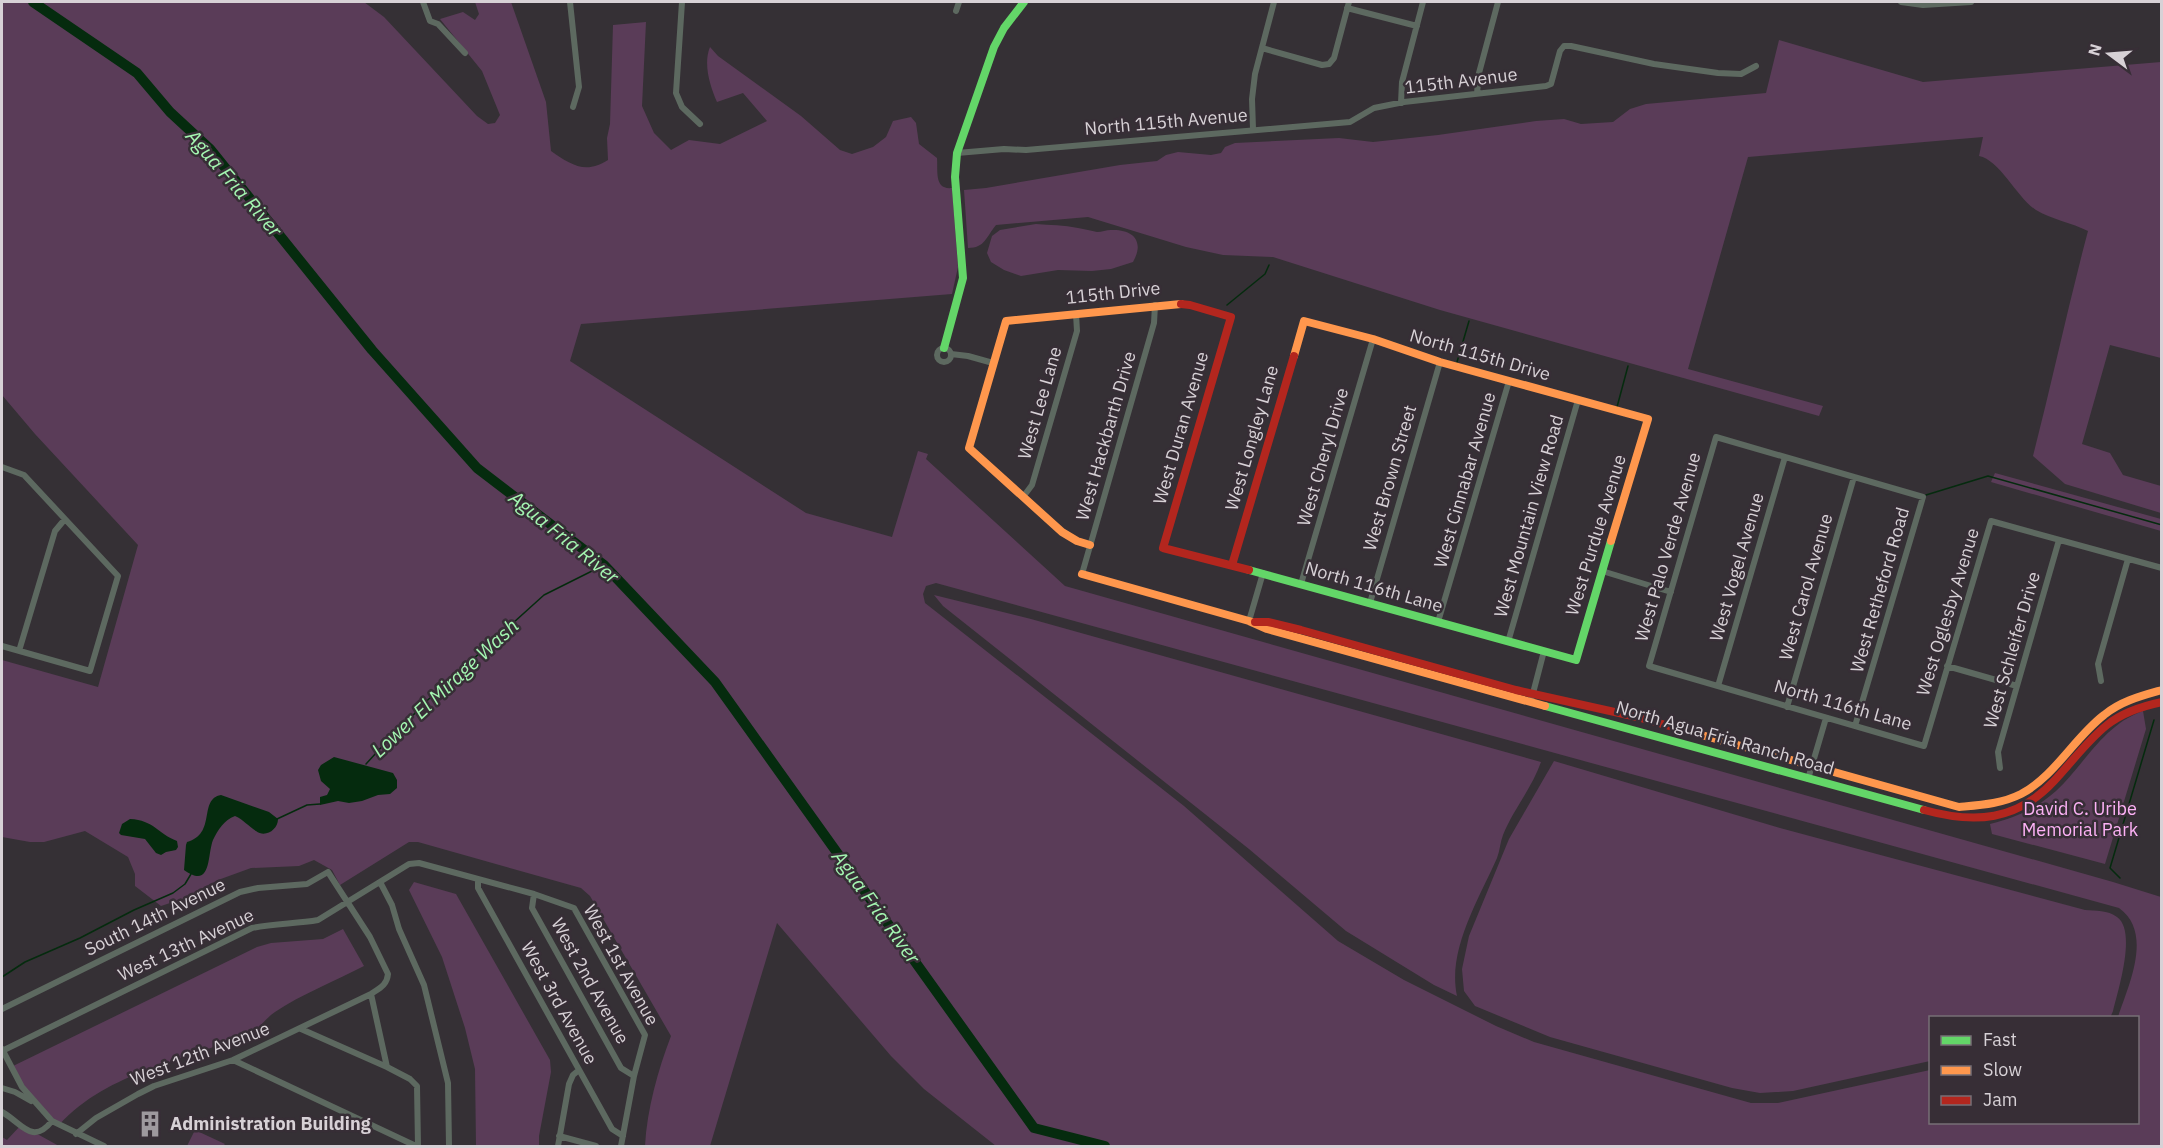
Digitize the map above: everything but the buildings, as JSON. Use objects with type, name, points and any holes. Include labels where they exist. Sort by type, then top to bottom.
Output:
[{"type":"street","points":[[423,2],[430,21],[438,24],[465,53]]},
{"type":"street","points":[[570,2],[579,87],[573,107]]},
{"type":"street","points":[[682,2],[676,93],[682,108],[700,124]]},
{"type":"street","points":[[956,11],[959,2]]},
{"type":"street","points":[[1024,2],[1004,28],[994,46],[957,153],[955,177],[963,278],[948,351],[993,363],[969,448],[1062,532],[1077,541],[1090,545]]},
{"type":"street","points":[[1253,129],[1252,99],[1255,74],[1274,2]]},
{"type":"street","points":[[1401,103],[1402,82],[1424,2]]},
{"type":"street","points":[[1477,93],[1479,73],[1498,2]]},
{"type":"street","points":[[1901,2],[1923,5],[1971,2]]},
{"type":"street","points":[[1262,48],[1322,65],[1329,64],[1334,58],[1348,5],[1417,26]]},
{"type":"street","name":"115th Avenue","points":[[1374,108],[1477,93],[1546,86],[1551,84],[1560,51],[1564,46],[1654,64],[1718,73],[1741,74],[1756,66]]},
{"type":"street","name":"North 115th Avenue","points":[[957,153],[1037,149],[1350,122],[1374,108]]},
{"type":"street","name":"115th Drive","points":[[993,363],[1006,321],[1184,304],[1227,316]]},
{"type":"street","name":"West Hackbarth Drive","points":[[1082,574],[1154,323],[1155,305]]},
{"type":"street","points":[[1227,305],[1227,316]]},
{"type":"street","name":"West Lee Lane","points":[[1023,497],[1032,485],[1077,331],[1077,314]]},
{"type":"street","name":"West Duran Avenue","points":[[1163,548],[1227,316]]},
{"type":"street","name":"North 115th Drive","points":[[1304,321],[1374,339],[1440,362],[1648,419]]},
{"type":"street","name":"West Longley Lane","points":[[1232,565],[1304,321]]},
{"type":"street","name":"West Cheryl Drive","points":[[1301,584],[1374,339]]},
{"type":"street","name":"West Brown Street","points":[[1370,603],[1440,362]]},
{"type":"street","name":"West Cinnabar Avenue","points":[[1438,622],[1509,381]]},
{"type":"street","name":"West Mountain View Road","points":[[1508,642],[1578,400]]},
{"type":"street","name":"West Purdue Avenue","points":[[1576,660],[1648,419]]},
{"type":"street","name":"West Palo Verde Avenue","points":[[1649,666],[1716,437],[1785,457]]},
{"type":"street","points":[[1785,457],[1854,477]]},
{"type":"street","name":"West Vogel Avenue","points":[[1718,686],[1785,457]]},
{"type":"street","points":[[2,467],[24,475],[118,576],[90,671],[2,645]]},
{"type":"street","name":"West Retheford Road","points":[[1854,477],[1923,497],[1855,726]]},
{"type":"street","name":"West Carol Avenue","points":[[1787,706],[1854,477]]},
{"type":"street","points":[[19,651],[55,531],[65,519]]},
{"type":"street","name":"West Oglesby Avenue","points":[[1924,746],[1991,521],[2059,540]]},
{"type":"street","points":[[2059,540],[2162,568]]},
{"type":"street","name":"West Schleifer Drive","points":[[2000,768],[1998,752],[2059,540]]},
{"type":"street","name":"North 116th Lane","points":[[1163,548],[1263,573],[1576,660]]},
{"type":"street","points":[[2102,681],[2098,664],[2128,559]]},
{"type":"street","points":[[1602,571],[1671,592]]},
{"type":"street","points":[[1249,621],[1263,573]]},
{"type":"street","name":"North Agua Fria Ranch Road","points":[[1082,574],[1249,621],[1268,622],[1301,630],[1808,779],[1950,817],[1973,819],[1996,816],[2023,806],[2045,792],[2105,726],[2134,710],[2162,702]]},
{"type":"street","points":[[1531,698],[1544,651]]},
{"type":"street","name":"North 116th Lane","points":[[1649,666],[1924,746]]},
{"type":"street","points":[[1947,666],[2017,686]]},
{"type":"street","name":"North Agua Fria Ranch Road","points":[[1531,698],[1636,717],[1948,805],[1968,808],[1991,806],[2012,800],[2031,789],[2110,708],[2129,698],[2162,690]]},
{"type":"street","points":[[2129,698],[2134,710]]},
{"type":"street","points":[[1808,779],[1826,718]]},
{"type":"street","name":"West 13th Avenue","points":[[2,1050],[252,928],[273,923],[304,923],[318,920],[414,862],[478,879]]},
{"type":"street","name":"South 14th Avenue","points":[[2,1009],[240,892],[258,888],[307,884],[328,872],[349,902]]},
{"type":"street","points":[[478,879],[534,894]]},
{"type":"street","name":"West 3rd Avenue","points":[[478,879],[477,888],[612,1129],[623,1137]]},
{"type":"street","points":[[380,882],[392,905],[399,929],[424,984],[448,1083],[449,1146]]},
{"type":"street","name":"West 1st Avenue","points":[[534,894],[574,908],[645,1035],[634,1076],[621,1146]]},
{"type":"street","name":"West 2nd Avenue","points":[[534,894],[532,908],[621,1068],[634,1076]]},
{"type":"street","points":[[349,902],[388,974],[388,981],[384,986],[371,994],[387,1067]]},
{"type":"street","name":"West 12th Avenue","points":[[76,1134],[96,1118],[154,1086],[233,1060],[371,994]]},
{"type":"street","points":[[233,1060],[417,1146],[417,1086],[410,1079],[387,1067],[301,1029]]},
{"type":"street","points":[[2,1050],[34,1104]]},
{"type":"street","points":[[558,1146],[569,1084],[573,1075],[579,1070]]},
{"type":"street","points":[[2,1088],[15,1092],[34,1104],[52,1121],[104,1146]]},
{"type":"street","points":[[2,1112],[33,1133],[40,1132],[52,1121]]},
{"type":"street","points":[[559,1136],[596,1146]]},
{"type":"green space","points":[[2,2],[364,2],[384,17],[477,116],[488,124],[495,123],[500,115],[482,71],[440,19],[463,12],[475,20],[479,14],[475,2],[511,2],[546,102],[551,151],[571,164],[585,167],[592,167],[608,160],[607,138],[610,124],[613,25],[646,22],[642,106],[654,133],[671,150],[689,140],[720,144],[767,121],[743,93],[717,102],[707,68],[710,47],[718,56],[801,116],[840,150],[852,154],[873,147],[886,137],[893,121],[911,117],[916,123],[919,144],[937,158],[937,174],[940,183],[946,188],[952,188],[958,267],[952,294],[581,324],[570,361],[806,513],[892,537],[918,451],[928,454],[926,459],[1065,586],[2161,897],[2161,1146],[996,1146],[924,1089],[891,1056],[777,923],[710,1146],[645,1146],[654,1090],[671,1036],[590,896],[581,888],[418,842],[409,842],[340,885],[332,870],[314,860],[299,866],[251,868],[161,906],[135,886],[135,874],[128,857],[85,831],[44,842],[2,837],[2,660],[98,687],[138,545],[2,395]],"holes":[[[936,583],[2119,908],[2129,919],[2135,931],[2137,945],[2132,975],[2118,1016],[2139,1016],[2139,1124],[1929,1124],[1929,1070],[1778,1103],[1751,1103],[1534,1042],[1496,1026],[1404,980],[1338,941],[1184,806],[925,603],[923,594],[926,586]]]},
{"type":"green space","points":[[1779,40],[1923,82],[2161,62],[2161,358],[2110,345],[2082,444],[2110,453],[2123,475],[2161,486],[2161,513],[2065,484],[2033,456],[2088,231],[2042,213],[2029,204],[1994,164],[1979,156],[1983,137],[1748,157],[1688,369],[1823,406],[1819,416],[1440,310],[1273,257],[1223,255],[1186,247],[1088,217],[996,225],[982,244],[968,248],[964,190],[1157,161],[1166,155],[1178,152],[1211,155],[1221,153],[1225,147],[1235,143],[1339,138],[1373,142],[1536,121],[1564,119],[1581,124],[1613,122],[1630,109],[1646,104],[1766,93]]},
{"type":"green space","points":[[1036,224],[1068,226],[1097,232],[1119,230],[1131,234],[1138,248],[1133,262],[1111,269],[1092,271],[1058,270],[1021,276],[991,262],[987,253],[992,236],[1000,230]]},
{"type":"green space","points":[[1995,473],[2161,519],[2161,531],[1991,482]]},
{"type":"green space","points":[[934,595],[1031,619],[1541,762],[1533,781],[1507,826],[1497,858],[1466,925],[1456,961],[1457,996],[1434,985],[1346,931],[1249,849],[943,606]]},
{"type":"green space","name":"David C. Uribe Memorial Park","points":[[2143,711],[2146,729],[2105,864],[1992,834],[1990,824],[2025,812],[2049,797],[2106,735],[2129,717]]},
{"type":"green space","points":[[1554,761],[1780,828],[2085,910],[2110,913],[2123,924],[2126,935],[2122,976],[2111,1016],[1929,1016],[1929,1061],[1793,1091],[1760,1093],[1732,1088],[1550,1037],[1475,1006],[1464,991],[1462,969],[1469,936],[1509,839]]},
{"type":"green space","points":[[414,882],[456,894],[550,1060],[551,1072],[539,1146],[476,1146],[475,1069],[465,1028],[442,957],[409,890]]},
{"type":"green space","points":[[343,929],[364,966],[285,1006],[251,1032],[149,1069],[101,1091],[79,1106],[59,1125],[35,1104],[11,1067],[257,947],[271,943],[323,939]]},
{"type":"green space","points":[[21,1125],[59,1146],[2,1146],[2,1137],[7,1140]]},
{"type":"green space","points":[[195,1130],[225,1144],[223,1146],[187,1146]]},
{"type":"shaded area","points":[[334,757],[393,773],[397,780],[397,788],[390,794],[378,795],[362,801],[349,803],[338,801],[320,805],[320,797],[327,795],[330,789],[321,781],[318,770],[321,765]]},
{"type":"shaded area","points":[[221,795],[269,812],[278,819],[276,826],[270,832],[263,834],[235,816],[231,818],[222,826],[213,840],[204,873],[200,876],[193,875],[184,870],[187,842],[202,832],[210,803]]},
{"type":"shaded area","points":[[130,819],[145,822],[177,841],[178,847],[176,850],[161,855],[156,853],[145,839],[121,835],[119,833],[122,824]]},
{"type":"waterway","name":"Agua Fria River","points":[[33,2],[137,73],[170,112],[210,149],[372,350],[477,468],[604,565],[715,682],[1034,1128],[1105,1146]]},
{"type":"waterway","points":[[1227,305],[1265,274],[1269,265]]},
{"type":"waterway","points":[[1457,362],[1469,321]]},
{"type":"waterway","points":[[1617,407],[1628,366]]},
{"type":"waterway","points":[[1926,495],[1988,476],[2162,525]]},
{"type":"waterway","name":"Lower El Mirage Wash","points":[[366,764],[388,740],[400,731],[420,707],[544,595],[604,565]]},
{"type":"waterway","points":[[2120,878],[2110,868],[2154,720]]},
{"type":"waterway","name":"Lower El Mirage Wash","points":[[277,819],[307,805],[320,804]]},
{"type":"waterway","name":"Lower El Mirage Wash","points":[[2,977],[25,962],[173,893],[185,884],[191,874]]},
{"type":"traffic: fast","points":[[944,348],[963,278],[955,177],[957,153],[994,47],[1004,28],[1024,2]]},
{"type":"traffic: fast","points":[[1249,570],[1576,660],[1611,541]]},
{"type":"traffic: fast","points":[[1545,706],[1924,810]]},
{"type":"traffic: slow","points":[[1090,545],[1077,541],[1062,532],[969,448],[1006,321],[1181,304]]},
{"type":"traffic: slow","points":[[1294,356],[1304,321],[1373,339],[1440,362],[1648,419],[1611,541]]},
{"type":"traffic: slow","points":[[1082,574],[1249,621],[1267,629],[1545,706]]},
{"type":"traffic: slow","points":[[1698,734],[1959,807],[1975,806],[1998,802],[2021,794],[2044,777],[2093,724],[2111,710],[2162,690]]},
{"type":"traffic: jam","points":[[1181,304],[1231,317],[1163,548],[1249,570]]},
{"type":"traffic: jam","points":[[1232,565],[1294,356]]},
{"type":"traffic: jam","points":[[1255,622],[1268,622],[1301,630],[1516,690],[1637,717],[1698,734]]},
{"type":"traffic: jam","points":[[1924,810],[1978,818],[2010,811],[2040,794],[2113,720],[2133,710],[2162,702]]},
{"type":"place","name":"Administration Building","points":[[150,1124]]}]
